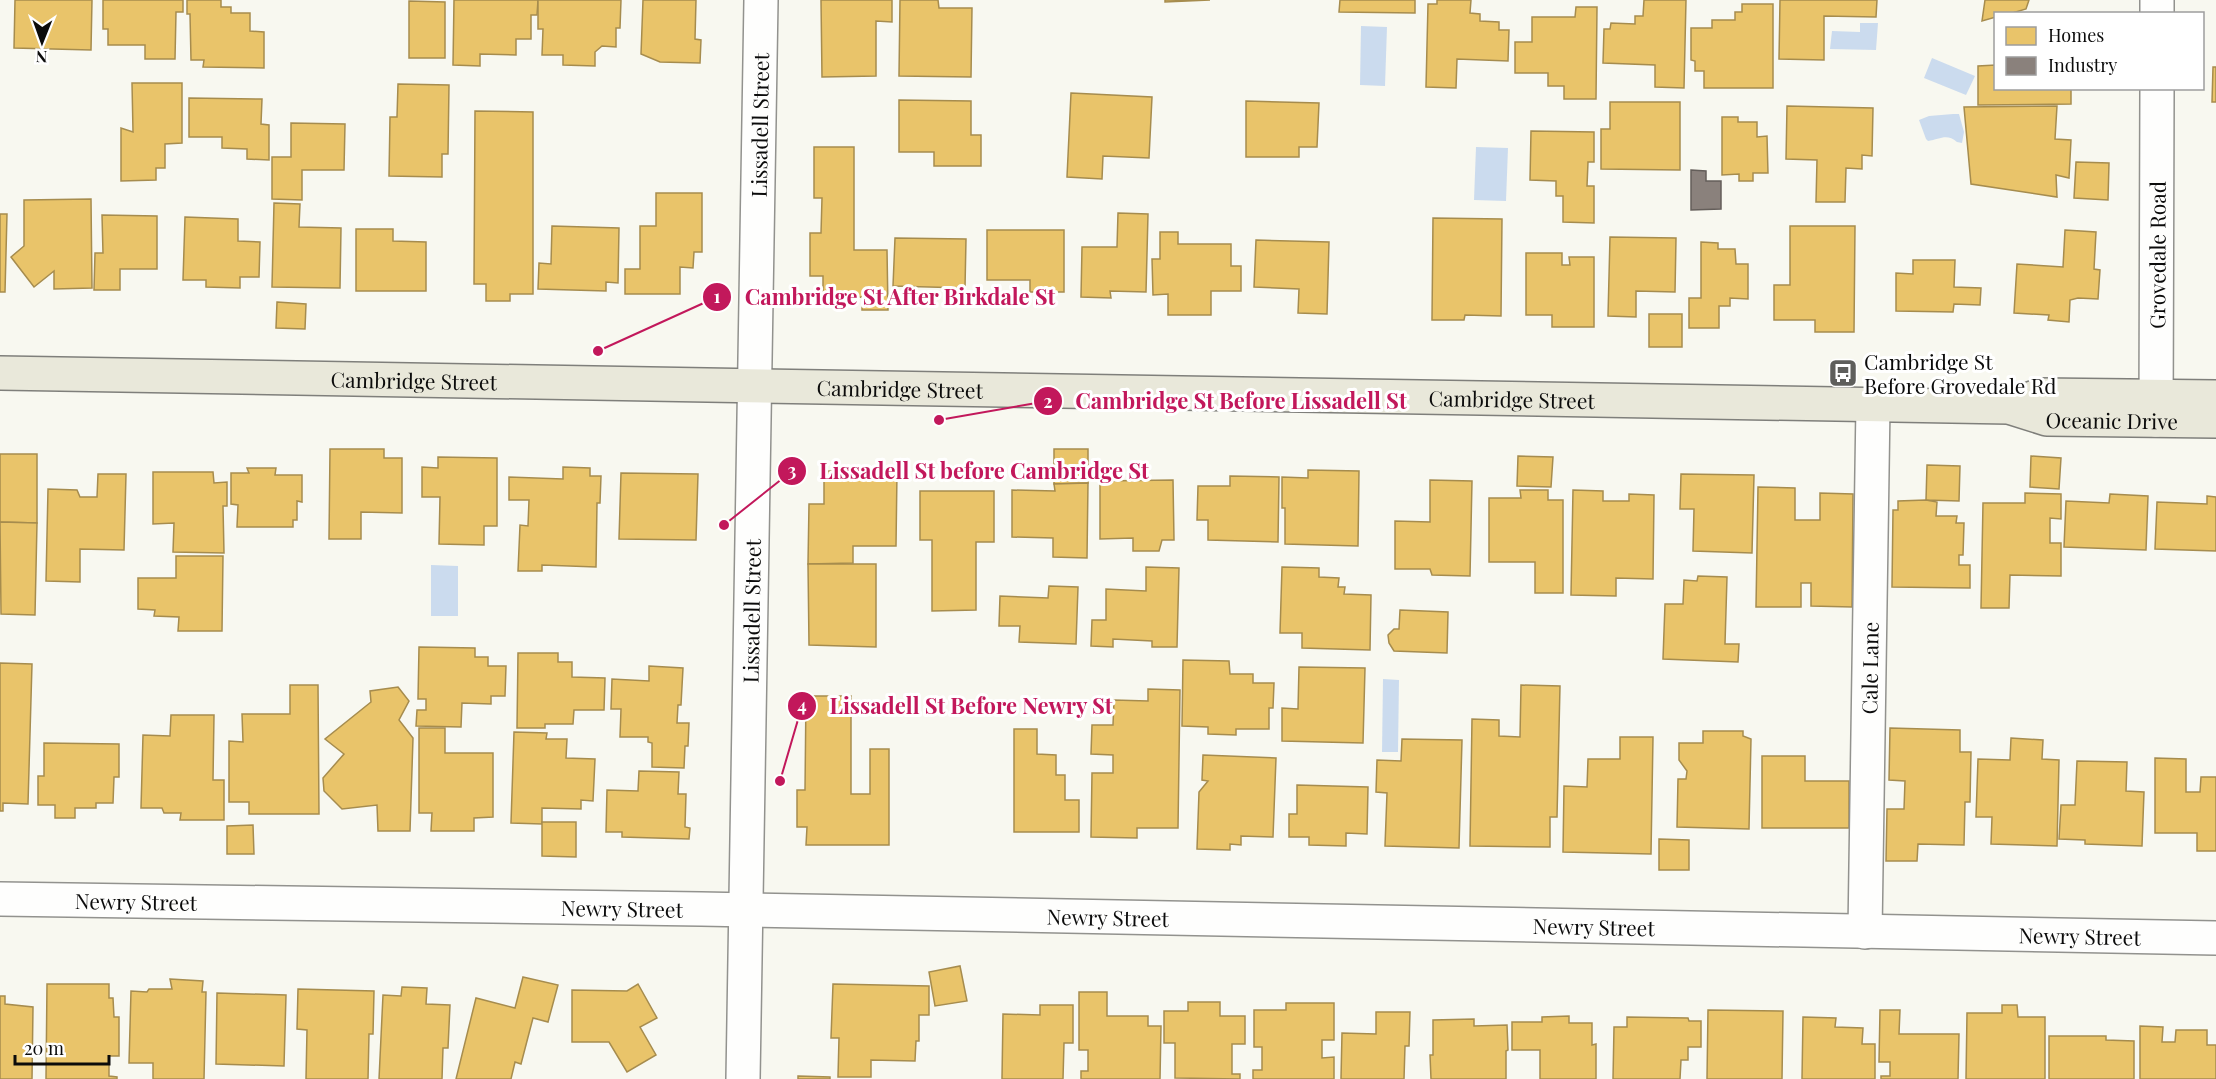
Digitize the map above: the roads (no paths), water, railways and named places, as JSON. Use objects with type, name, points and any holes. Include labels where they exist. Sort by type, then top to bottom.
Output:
[{"type":"main road","name":"Cambridge Street","points":[[0,374],[1873,405]]},
{"type":"main road","name":"Oceanic Drive","points":[[1873,405],[2009,407],[2047,419],[2156,408],[2216,397]]},
{"type":"main road","name":"Oceanic Drive","points":[[2156,408],[2216,421]]},
{"type":"street","name":"Lissadell Street","points":[[743,1079],[761,0]]},
{"type":"street","name":"Grovedale Road","points":[[2156,408],[2157,90]]},
{"type":"street","name":"Cale Lane","points":[[1865,933],[1873,405]]},
{"type":"street","name":"Newry Street","points":[[0,899],[746,910],[2216,938]]},
{"type":"water","points":[[1860,23],[1878,23],[1876,50],[1830,49],[1832,31],[1860,32]]},
{"type":"water","points":[[1361,26],[1387,27],[1385,86],[1360,85]]},
{"type":"water","points":[[1932,58],[1975,76],[1966,95],[1924,78]]},
{"type":"water","points":[[1959,114],[1964,132],[1962,143],[1947,137],[1928,141],[1926,139],[1919,120],[1929,116]]},
{"type":"water","points":[[1476,147],[1508,148],[1506,201],[1474,200]]},
{"type":"water","points":[[431,565],[458,566],[458,616],[431,616]]},
{"type":"water","points":[[1383,679],[1399,680],[1398,752],[1382,752]]},
{"type":"place","name":"Cambridge St After Birkdale St","points":[[598,351]]},
{"type":"place","name":"Cambridge St Before Grovedale Rd","points":[[1843,373]]},
{"type":"place","name":"Cambridge St Before Lissadell St","points":[[939,420]]},
{"type":"place","name":"Lissadell St before Cambridge St","points":[[724,525]]},
{"type":"place","name":"Lissadell St Before Newry St","points":[[780,781]]}]
